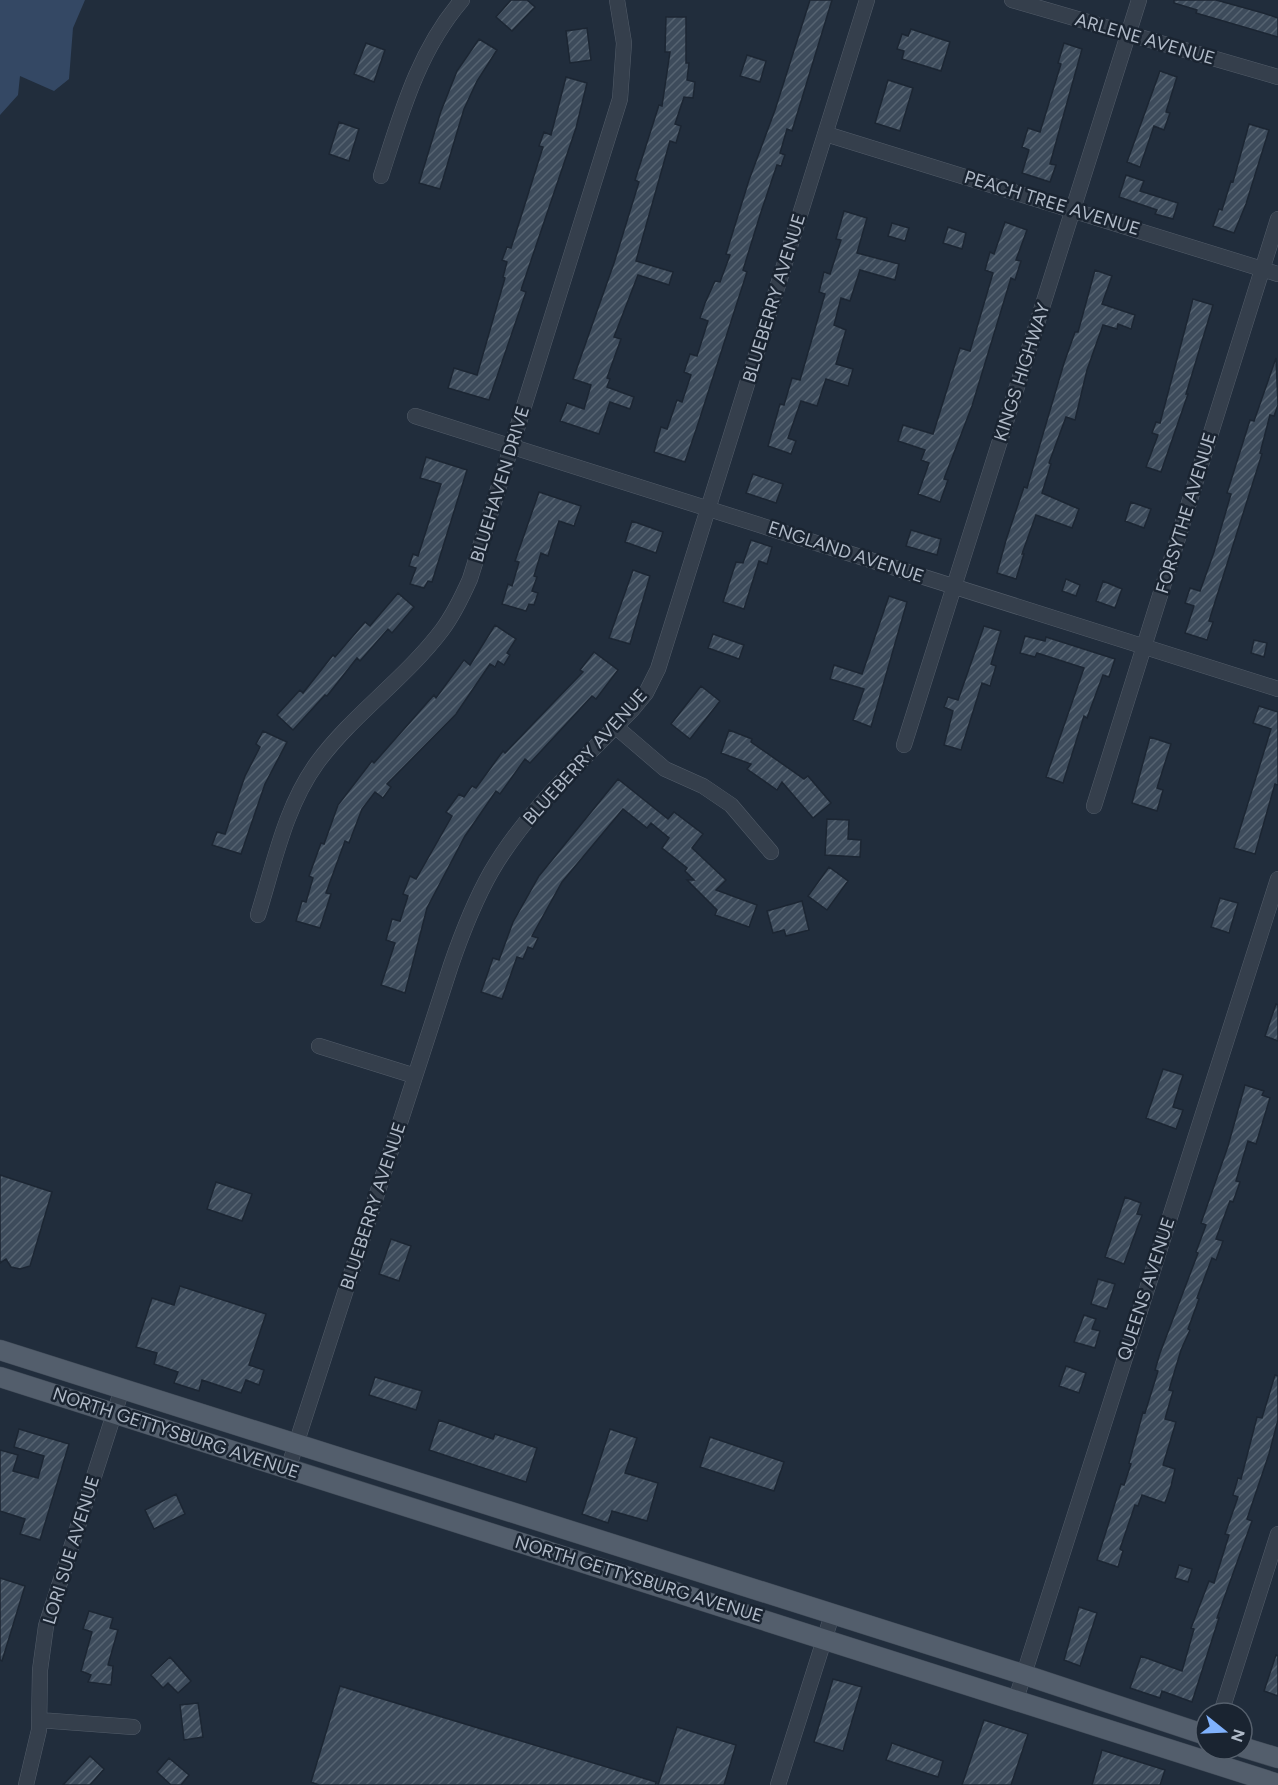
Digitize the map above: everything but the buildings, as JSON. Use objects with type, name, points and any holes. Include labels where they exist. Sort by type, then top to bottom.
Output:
[{"type":"main road","name":"NORTH GETTYSBURG AVENUE","points":[[0,1350],[1022,1674],[1194,1731]]},
{"type":"main road","name":"NORTH GETTYSBURG AVENUE","points":[[0,1377],[1016,1699],[1194,1751]]},
{"type":"main road","points":[[403,1505],[411,1481]]},
{"type":"main road","points":[[453,1521],[461,1497]]},
{"type":"main road","points":[[647,1582],[655,1559]]},
{"type":"main road","points":[[694,1597],[702,1574]]},
{"type":"main road","points":[[1254,1750],[1278,1758]]},
{"type":"main road","name":"NORTH GETTYSBURG AVENUE","points":[[1222,1761],[1278,1784]]},
{"type":"street","points":[[381,177],[406,97],[418,67],[440,29],[462,0]]},
{"type":"street","name":"BLUEHAVEN DRIVE","points":[[258,915],[290,814],[316,765],[333,744],[435,638],[456,609],[470,579],[620,99],[624,43],[617,0]]},
{"type":"street","name":"BLUEBERRY AVENUE","points":[[288,1469],[465,925],[492,871],[534,812],[645,693],[658,669],[867,0]]},
{"type":"street","name":"ARLENE AVENUE","points":[[1012,0],[1278,77]]},
{"type":"street","name":"KINGS HIGHWAY","points":[[904,745],[1127,32],[1139,0]]},
{"type":"street","name":"PEACH TREE AVENUE","points":[[826,134],[1278,274]]},
{"type":"street","name":"FORSYTHE AVENUE","points":[[1094,806],[1278,219]]},
{"type":"street","name":"ENGLAND AVENUE","points":[[415,416],[1278,689]]},
{"type":"street","points":[[615,727],[665,769],[703,786],[731,805],[771,852]]},
{"type":"street","name":"QUEENS AVENUE","points":[[1016,1699],[1022,1674],[1278,879]]},
{"type":"street","points":[[319,1046],[415,1076]]},
{"type":"street","name":"LORI SUE AVENUE","points":[[27,1785],[39,1720],[40,1670],[51,1606],[122,1389]]},
{"type":"street","points":[[1225,1701],[1278,1534]]},
{"type":"street","points":[[778,1785],[832,1615]]},
{"type":"street","points":[[39,1720],[133,1727]]},
{"type":"water","points":[[0,0],[85,0],[73,28],[69,79],[54,91],[20,76],[18,95],[0,115]]}]
